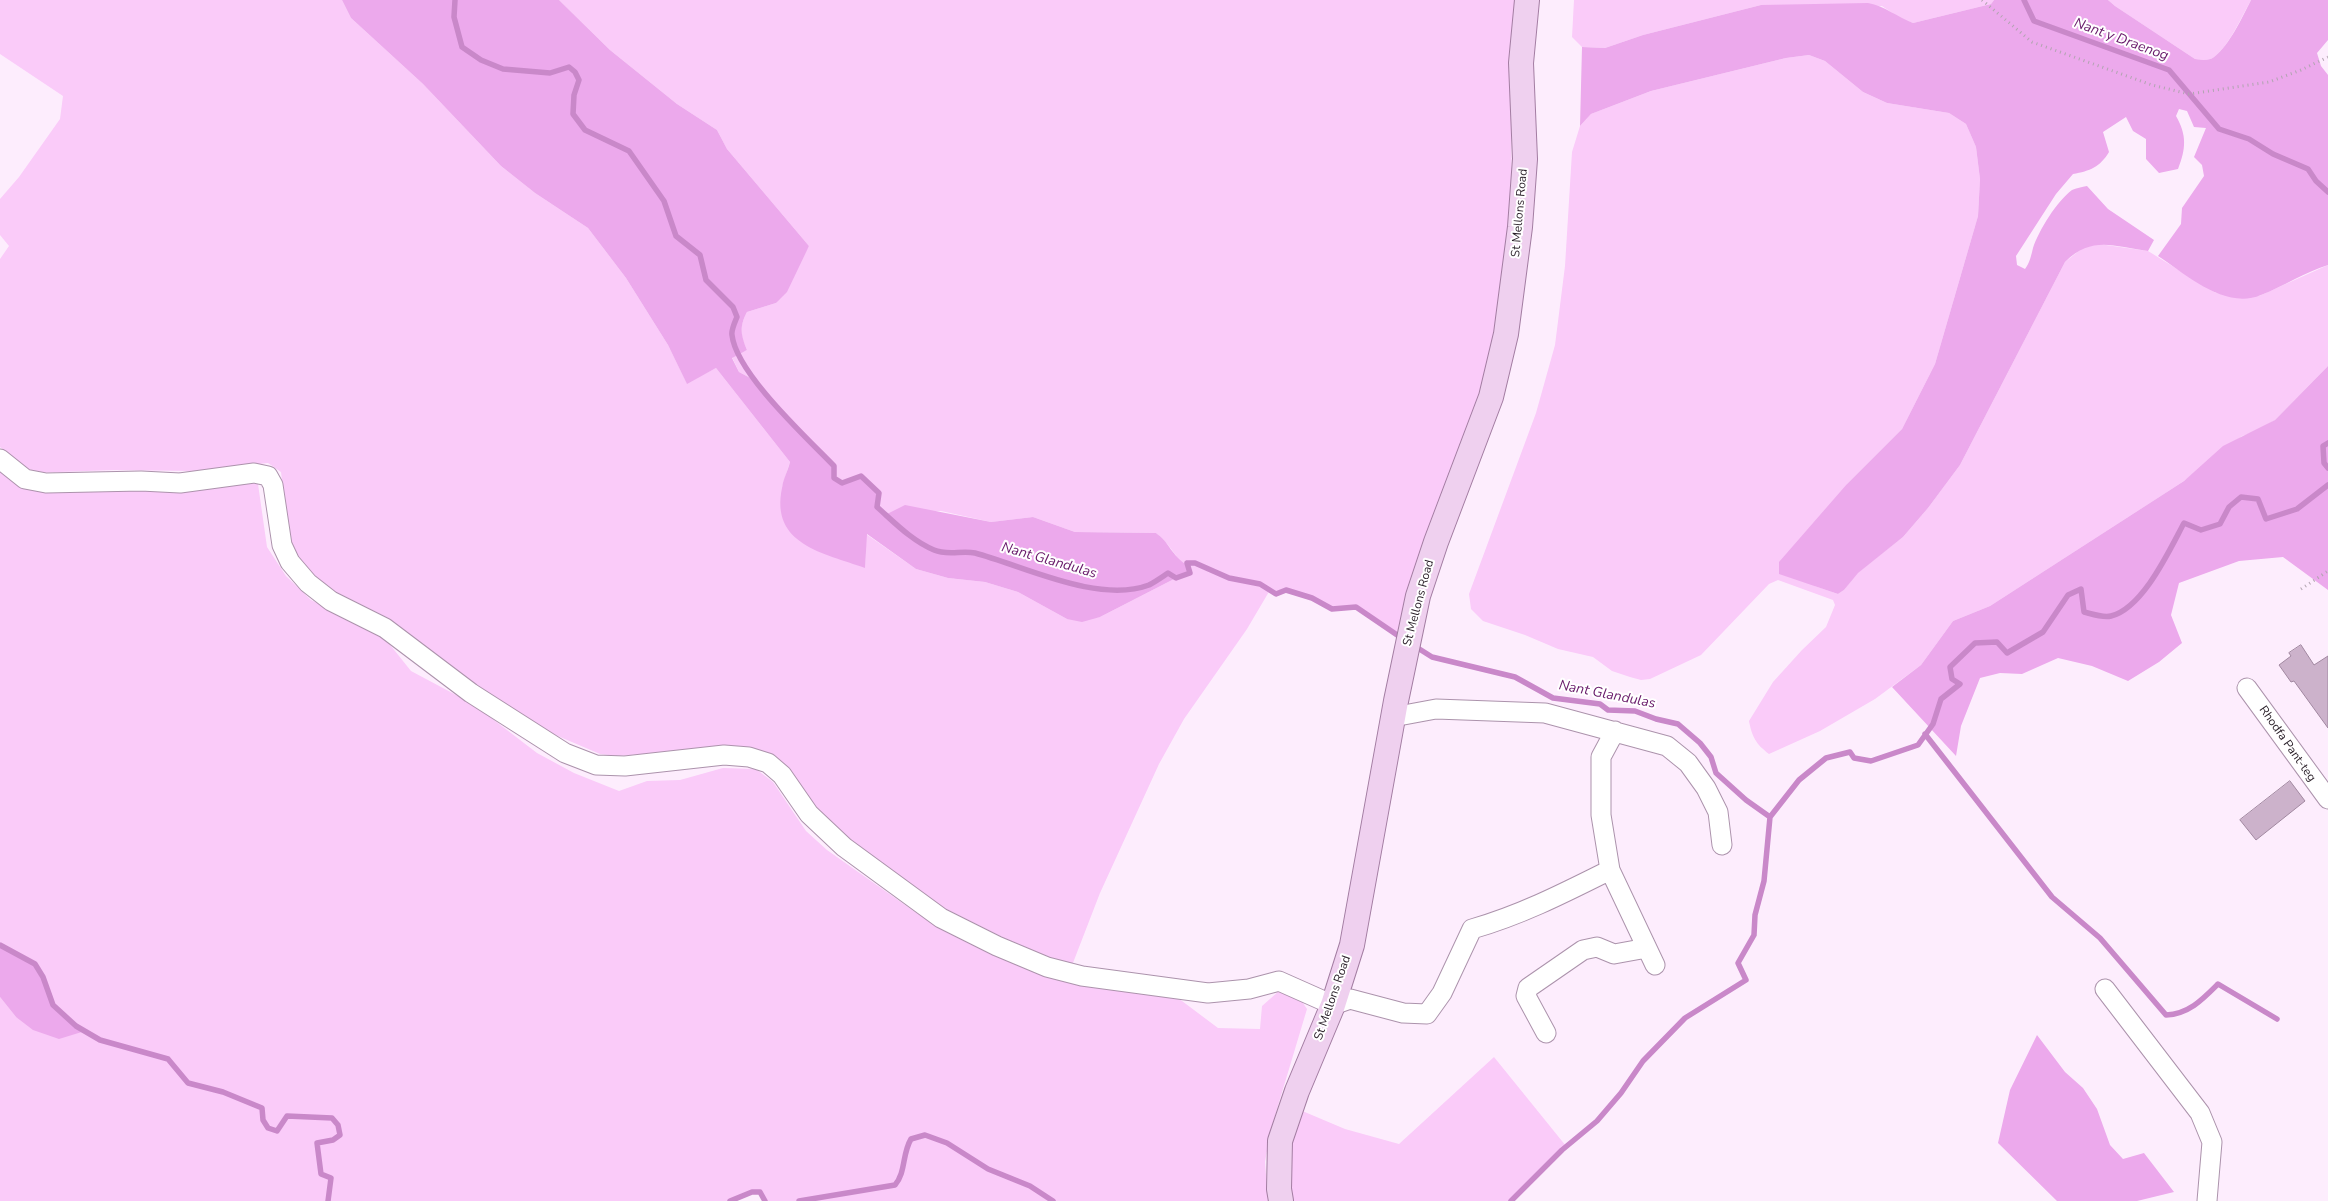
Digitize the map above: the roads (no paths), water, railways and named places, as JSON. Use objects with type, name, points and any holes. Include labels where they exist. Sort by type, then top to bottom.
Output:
[{"type":"main road","name":"St Mellons Road","points":[[1281,1201],[1280,1141],[1297,1092],[1333,1005],[1352,945],[1392,717],[1418,596],[1436,542],[1491,397],[1506,334],[1520,228],[1525,159],[1521,63],[1527,0]]},
{"type":"street","points":[[0,459],[25,479],[46,483],[141,481],[180,483],[254,473],[268,476],[273,484],[282,545],[290,562],[308,583],[331,600],[385,628],[471,693],[565,753],[596,765],[625,766],[724,756],[749,757],[768,763],[782,775],[809,814],[844,848],[941,918],[996,946],[1047,967],[1082,976],[1208,993],[1249,988],[1278,981],[1333,1005],[1350,999],[1403,1013],[1427,1014],[1442,993],[1472,929],[1505,920],[1610,870]]},
{"type":"street","name":"Rhodfa Pant-teg","points":[[2247,688],[2328,799]]},
{"type":"street","points":[[1392,717],[1436,709],[1545,714],[1667,746],[1688,763],[1706,788],[1718,812],[1722,845]]},
{"type":"street","points":[[1615,731],[1601,757],[1601,815],[1610,870],[1655,965]]},
{"type":"street","points":[[1546,1033],[1526,996],[1528,988],[1583,950],[1597,947],[1614,954],[1647,948]]},
{"type":"street","points":[[2105,989],[2200,1113],[2212,1142],[2206,1201]]},
{"type":"waterway","name":"Nant Glandulas","points":[[455,0],[454,17],[462,47],[481,60],[503,69],[550,73],[569,67],[575,72],[579,80],[574,95],[573,114],[585,130],[629,151],[664,201],[676,236],[700,255],[706,280],[733,307],[737,317],[732,333],[736,350],[759,386],[834,466],[834,478],[842,483],[861,476],[879,493],[877,507],[918,542],[939,552],[975,553],[1061,581],[1107,590],[1129,590],[1149,585],[1168,573],[1176,578],[1190,573],[1187,563],[1195,563],[1229,578],[1260,584],[1276,594],[1286,590],[1312,598],[1332,609],[1356,607],[1403,639]]},
{"type":"waterway","name":"Nant y Draenog","points":[[2024,0],[2034,21],[2169,70],[2219,129],[2249,139],[2273,154],[2308,169],[2316,181],[2328,192]]},
{"type":"waterway","name":"Nant Glandulas","points":[[2328,443],[2323,446],[2324,463],[2328,468]]},
{"type":"waterway","name":"Nant Glandulas","points":[[1413,645],[1432,657],[1515,677],[1553,698],[1600,704],[1608,710],[1635,711],[1656,719],[1678,724],[1700,743],[1711,757],[1716,773],[1746,800],[1770,817],[1799,780],[1826,758],[1850,752],[1854,758],[1871,761],[1918,745],[1933,724],[1941,699],[1960,684],[1952,679],[1950,667],[1975,643],[1997,642],[2007,653],[2043,632],[2068,595],[2081,589],[2084,612],[2098,616],[2111,616],[2123,611],[2134,602],[2154,577],[2184,523],[2201,530],[2220,524],[2229,507],[2241,497],[2258,499],[2266,519],[2297,509],[2328,485]]},
{"type":"waterway","points":[[1925,734],[2052,897],[2100,938],[2166,1015],[2189,1009],[2218,984],[2277,1019]]},
{"type":"waterway","points":[[1511,1201],[1562,1150],[1597,1121],[1621,1093],[1643,1061],[1685,1018],[1746,980],[1738,963],[1754,935],[1755,915],[1764,881],[1770,817]]},
{"type":"waterway","points":[[0,945],[35,964],[43,977],[53,1005],[76,1026],[100,1040],[168,1059],[188,1083],[223,1092],[262,1108],[263,1120],[268,1128],[277,1131],[287,1116],[332,1118],[338,1125],[340,1135],[333,1140],[317,1143],[321,1174],[331,1178],[328,1201]]},
{"type":"waterway","points":[[799,1201],[895,1185],[901,1174],[906,1151],[911,1139],[925,1135],[947,1143],[988,1169],[1030,1186],[1053,1201]]},
{"type":"waterway","points":[[730,1201],[752,1192],[760,1192],[765,1201]]}]
